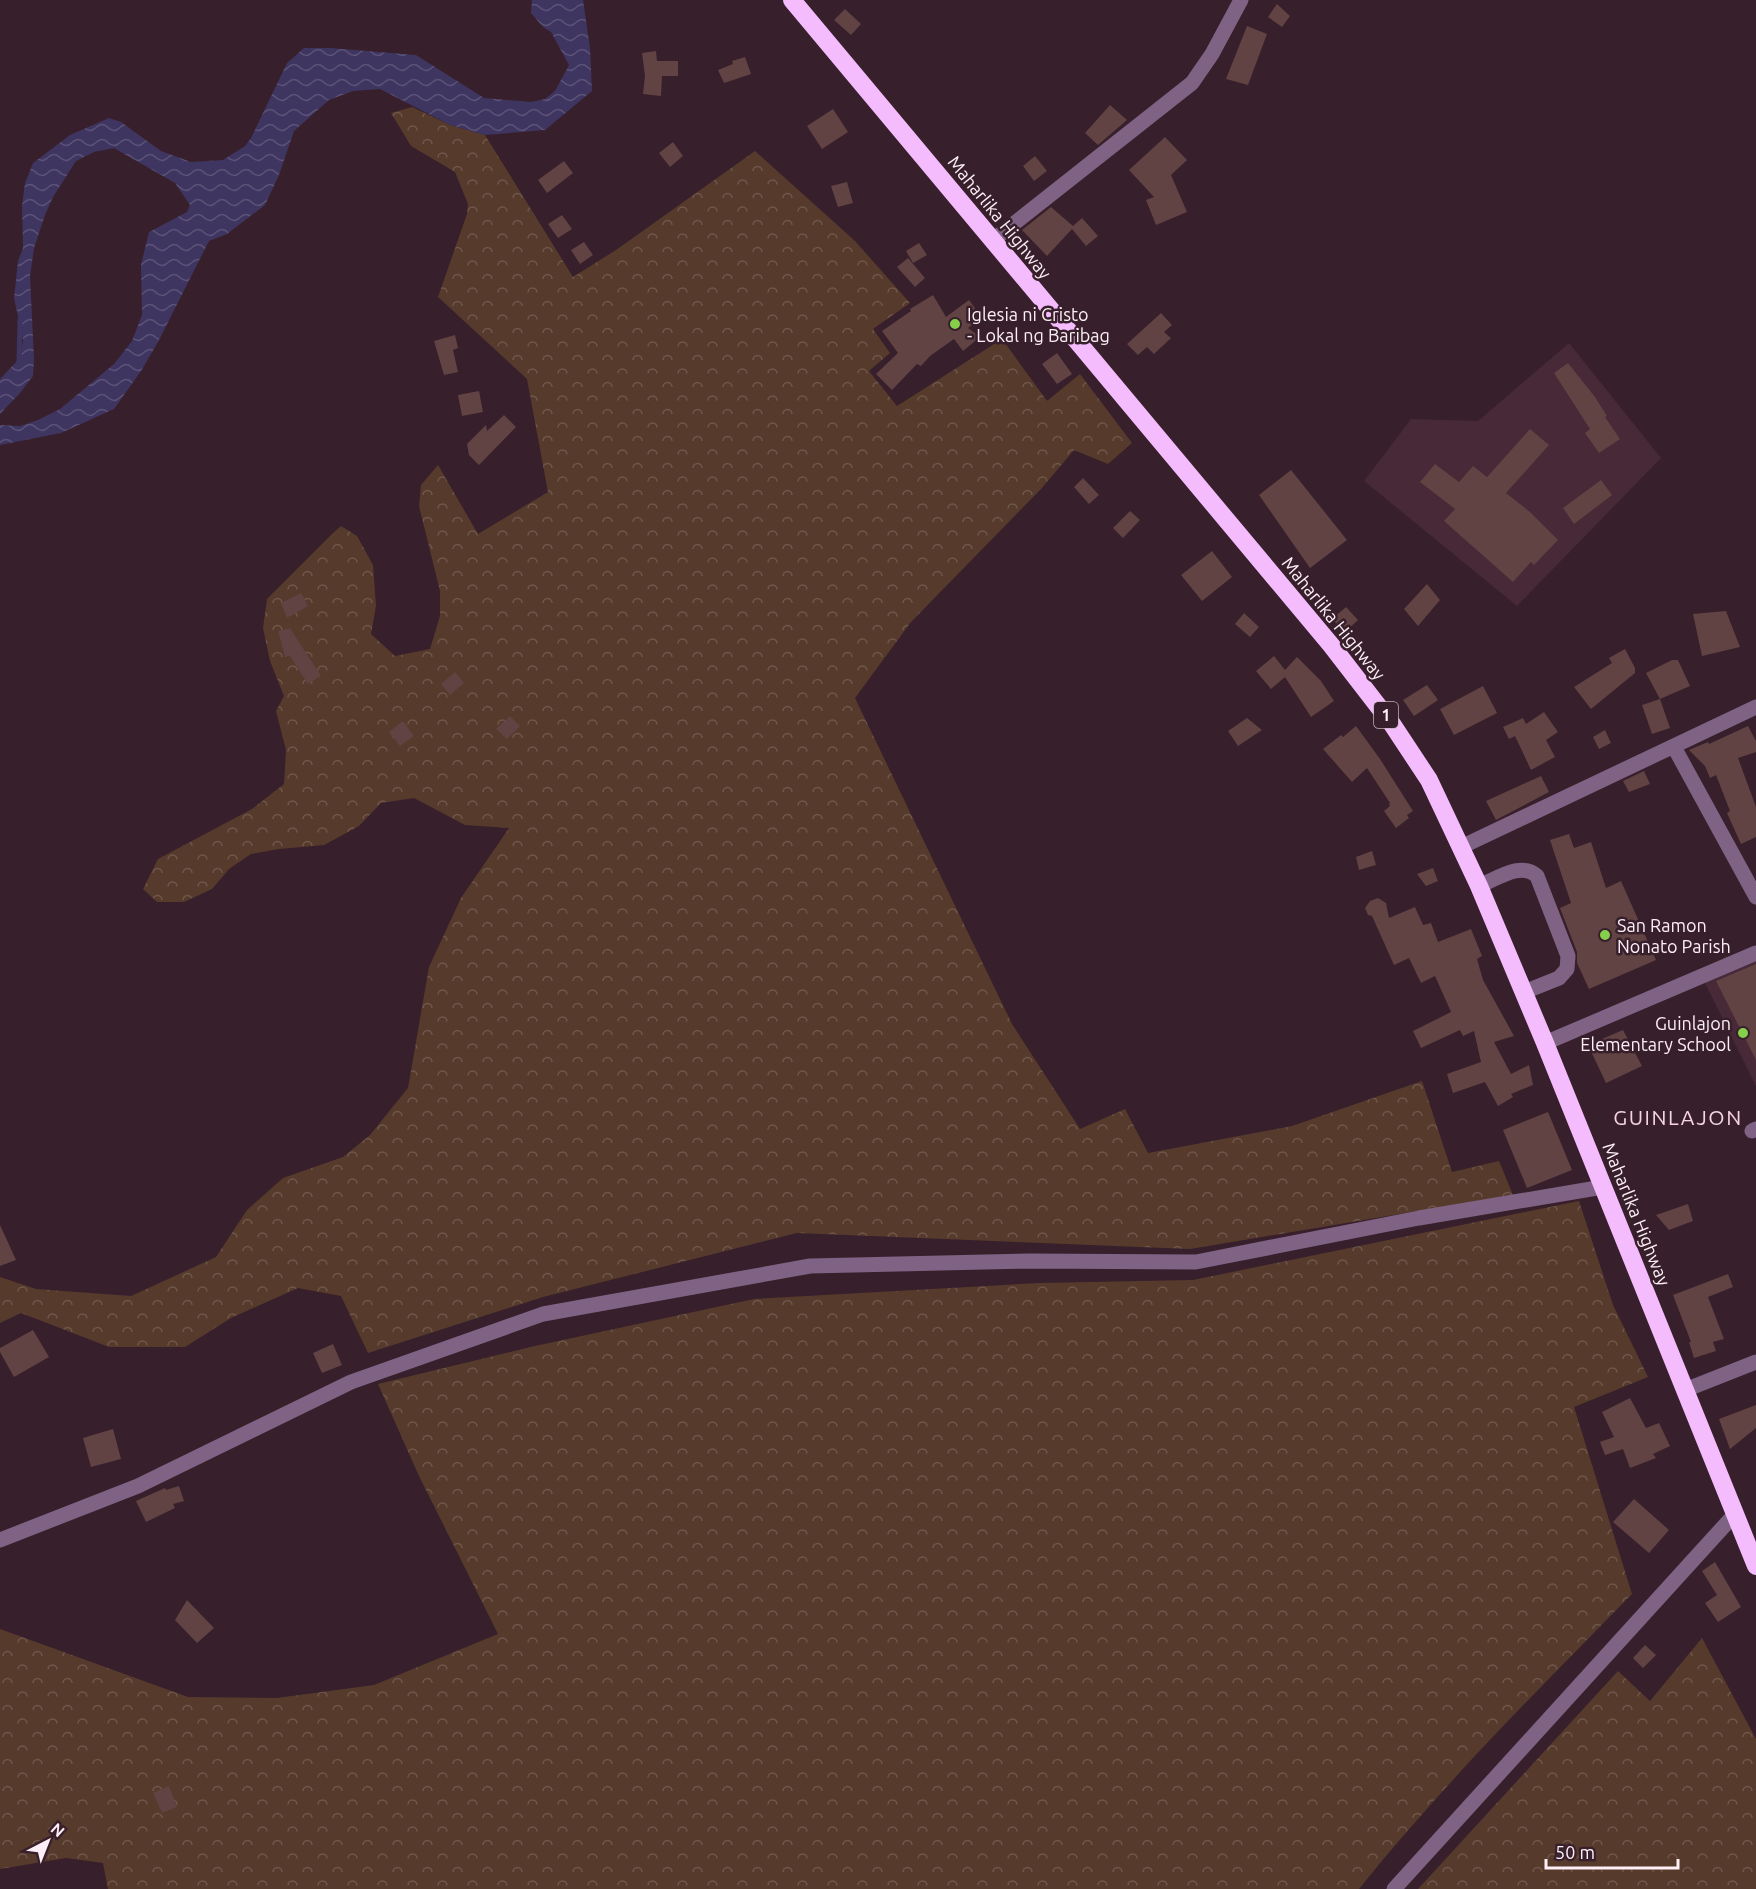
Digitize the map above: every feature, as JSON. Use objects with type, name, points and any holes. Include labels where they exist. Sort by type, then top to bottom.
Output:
[{"type":"highway","name":"Maharlika Highway","points":[[792,0],[1345,662],[1392,724],[1429,780],[1479,886],[1524,992],[1756,1566]]},
{"type":"street","points":[[992,241],[1192,83],[1212,54],[1241,0]]},
{"type":"street","points":[[1461,847],[1756,707]]},
{"type":"street","points":[[1674,747],[1756,897]]},
{"type":"street","points":[[1479,886],[1520,869],[1531,871],[1537,876],[1568,956],[1567,969],[1559,978],[1524,992]]},
{"type":"street","points":[[1545,1043],[1756,953]]},
{"type":"street","points":[[0,1540],[138,1486],[351,1382],[543,1314],[810,1266],[1030,1261],[1196,1262],[1419,1218],[1603,1187]]},
{"type":"street","points":[[1685,1390],[1756,1362]]},
{"type":"street","points":[[1394,1889],[1735,1514]]},
{"type":"shaded area","points":[[1569,343],[1661,458],[1517,606],[1364,481],[1411,419],[1478,421]]},
{"type":"shaded area","name":"Guinlajon Elementary School","points":[[1756,959],[1756,1086],[1704,981]]},
{"type":"green space","points":[[412,107],[450,125],[485,135],[573,277],[616,250],[755,151],[855,241],[910,303],[873,329],[890,353],[869,371],[897,406],[1002,339],[1047,401],[1080,374],[1132,443],[1108,464],[1074,450],[1041,489],[911,622],[855,698],[1012,1024],[1080,1129],[1125,1109],[1148,1153],[1292,1126],[1422,1081],[1452,1172],[1499,1161],[1513,1195],[1190,1249],[797,1233],[543,1297],[368,1353],[341,1296],[298,1288],[231,1318],[185,1347],[109,1347],[21,1313],[0,1323],[0,1277],[36,1289],[131,1296],[216,1257],[247,1210],[283,1178],[343,1157],[370,1135],[408,1088],[429,967],[461,898],[509,828],[465,825],[414,798],[381,803],[359,826],[324,845],[251,854],[229,869],[212,889],[184,902],[157,902],[143,889],[158,859],[252,809],[284,784],[286,750],[276,711],[284,696],[270,661],[263,628],[267,599],[333,533],[341,526],[357,536],[373,565],[376,606],[371,634],[395,656],[430,649],[440,616],[440,591],[419,506],[421,485],[438,465],[478,534],[548,492],[527,379],[438,297],[467,214],[468,204],[455,172],[411,146],[391,113]]},
{"type":"green space","points":[[1579,1201],[1613,1305],[1648,1377],[1574,1407],[1632,1594],[1458,1775],[1359,1889],[108,1889],[103,1863],[66,1858],[0,1869],[0,1629],[188,1697],[277,1698],[374,1685],[498,1634],[419,1476],[378,1384],[535,1346],[754,1299],[1038,1283],[1193,1280]]},
{"type":"green space","points":[[1702,1638],[1756,1739],[1756,1889],[1418,1889],[1618,1671],[1650,1701]]},
{"type":"water","points":[[532,0],[583,0],[590,48],[592,91],[545,130],[485,135],[450,125],[380,89],[353,91],[329,100],[294,131],[279,175],[265,205],[227,234],[209,241],[158,342],[114,409],[61,433],[0,445],[0,425],[20,426],[60,409],[114,364],[132,341],[142,315],[141,265],[149,232],[187,212],[190,205],[175,183],[114,148],[94,152],[76,161],[53,197],[34,248],[30,276],[33,376],[0,414],[0,379],[16,362],[23,340],[14,298],[18,261],[23,248],[22,206],[25,183],[33,163],[70,135],[109,118],[121,122],[161,151],[191,162],[223,160],[245,146],[251,138],[287,63],[304,48],[416,55],[484,98],[531,102],[545,99],[555,91],[569,65],[551,32],[543,27],[531,13]]},
{"type":"building","points":[[1277,4],[1290,16],[1282,27],[1268,17]]},
{"type":"building","points":[[845,9],[861,24],[851,35],[834,20]]},
{"type":"building","points":[[1247,26],[1267,34],[1248,85],[1226,79]]},
{"type":"building","points":[[656,51],[657,61],[678,61],[678,76],[662,76],[661,96],[643,94],[645,76],[642,53]]},
{"type":"building","points":[[745,57],[751,74],[724,83],[718,70],[733,64],[732,61]]},
{"type":"building","points":[[1110,105],[1127,120],[1098,145],[1085,133]]},
{"type":"building","points":[[833,109],[848,132],[822,149],[807,126]]},
{"type":"building","points":[[1165,137],[1187,160],[1171,175],[1187,212],[1156,225],[1146,200],[1154,197],[1129,170]]},
{"type":"building","points":[[673,142],[683,156],[670,167],[659,153]]},
{"type":"building","points":[[1035,156],[1047,171],[1034,181],[1023,166]]},
{"type":"building","points":[[564,161],[573,173],[547,193],[538,180]]},
{"type":"building","points":[[847,182],[853,203],[838,207],[831,186]]},
{"type":"building","points":[[1051,207],[1073,226],[1082,218],[1098,236],[1086,246],[1072,229],[1047,256],[1022,230]]},
{"type":"building","points":[[562,215],[572,229],[558,238],[548,224]]},
{"type":"building","points":[[584,242],[593,255],[580,264],[571,250]]},
{"type":"building","points":[[919,243],[927,255],[913,263],[906,251]]},
{"type":"building","points":[[908,258],[925,278],[915,287],[897,267]]},
{"type":"building","points":[[933,295],[946,317],[969,300],[982,318],[968,328],[980,337],[963,351],[954,339],[930,356],[921,366],[917,364],[892,390],[876,374],[898,353],[882,331],[911,311],[910,309]]},
{"type":"building","points":[[1161,313],[1172,325],[1164,332],[1171,338],[1154,354],[1147,347],[1138,355],[1127,344]]},
{"type":"building","points":[[455,335],[458,348],[453,350],[458,372],[444,375],[434,341]]},
{"type":"building","points":[[1057,353],[1072,374],[1057,384],[1042,364]]},
{"type":"building","points":[[1568,363],[1595,397],[1620,439],[1599,453],[1585,433],[1590,429],[1554,373]]},
{"type":"building","points":[[479,391],[483,412],[462,416],[458,395]]},
{"type":"building","points":[[504,415],[516,427],[479,465],[469,455],[467,444],[486,425],[487,431]]},
{"type":"building","points":[[1530,429],[1549,445],[1506,493],[1530,512],[1558,540],[1534,565],[1531,562],[1513,582],[1444,521],[1455,509],[1420,482],[1435,464],[1459,482],[1473,466],[1487,477]]},
{"type":"building","points":[[1291,470],[1347,540],[1310,568],[1259,495]]},
{"type":"building","points":[[1083,478],[1099,495],[1089,504],[1074,487]]},
{"type":"building","points":[[1601,480],[1612,495],[1574,524],[1563,508]]},
{"type":"building","points":[[1130,511],[1140,520],[1123,538],[1113,528]]},
{"type":"building","points":[[1212,551],[1232,577],[1202,601],[1181,575]]},
{"type":"building","points":[[1427,584],[1440,600],[1418,626],[1404,609]]},
{"type":"building","points":[[301,593],[308,606],[287,618],[281,603]]},
{"type":"building","points":[[1346,607],[1358,620],[1345,632],[1332,619]]},
{"type":"building","points":[[1726,611],[1740,647],[1702,656],[1693,614]]},
{"type":"building","points":[[1244,613],[1259,627],[1250,637],[1235,624]]},
{"type":"building","points":[[290,628],[321,676],[308,684],[290,656],[285,657],[278,631]]},
{"type":"building","points":[[1625,649],[1635,668],[1635,673],[1591,709],[1574,687],[1612,663],[1609,658]]},
{"type":"building","points":[[1274,656],[1285,670],[1297,657],[1321,681],[1334,701],[1311,717],[1285,677],[1271,689],[1256,671]]},
{"type":"building","points":[[1672,660],[1678,660],[1690,686],[1660,699],[1646,673]]},
{"type":"building","points":[[455,672],[464,683],[450,695],[441,684]]},
{"type":"building","points":[[1427,685],[1438,700],[1414,716],[1403,700]]},
{"type":"building","points":[[1483,686],[1497,713],[1454,735],[1440,709]]},
{"type":"building","points":[[1660,699],[1670,728],[1652,734],[1642,705]]},
{"type":"building","points":[[1544,712],[1558,732],[1546,740],[1555,757],[1531,770],[1515,736],[1509,739],[1503,727],[1523,718],[1526,724]]},
{"type":"building","points":[[510,716],[520,726],[507,739],[496,729]]},
{"type":"building","points":[[1247,718],[1262,730],[1238,746],[1228,731]]},
{"type":"building","points":[[403,721],[414,736],[400,746],[389,732]]},
{"type":"building","points":[[1356,726],[1413,811],[1407,815],[1409,818],[1396,828],[1384,811],[1390,803],[1367,768],[1352,782],[1323,749]]},
{"type":"building","points":[[1748,726],[1756,741],[1756,752],[1738,758],[1756,807],[1756,837],[1741,844],[1727,813],[1730,811],[1716,775],[1710,778],[1705,766],[1689,750],[1708,742],[1709,744]]},
{"type":"building","points":[[1605,730],[1611,743],[1599,749],[1593,737]]},
{"type":"building","points":[[1644,771],[1650,784],[1629,792],[1623,781]]},
{"type":"building","points":[[1541,776],[1549,792],[1496,820],[1486,801]]},
{"type":"building","name":"San Ramon Nonato Parish","points":[[1569,834],[1574,848],[1591,842],[1606,888],[1621,881],[1656,960],[1589,989],[1577,963],[1577,952],[1560,908],[1571,903],[1550,840]]},
{"type":"building","points":[[1372,851],[1376,865],[1359,870],[1356,857]]},
{"type":"building","points":[[1433,868],[1438,881],[1426,886],[1417,874]]},
{"type":"building","points":[[1378,898],[1386,903],[1389,918],[1415,907],[1423,925],[1431,923],[1438,942],[1471,929],[1482,956],[1477,959],[1483,980],[1514,1036],[1494,1042],[1511,1074],[1529,1065],[1533,1085],[1511,1094],[1513,1097],[1498,1106],[1485,1082],[1453,1093],[1447,1074],[1481,1062],[1474,1031],[1463,1036],[1460,1030],[1421,1048],[1413,1031],[1451,1012],[1435,976],[1421,983],[1409,958],[1394,965],[1372,916],[1368,915],[1365,908],[1370,901]]},
{"type":"building","points":[[1756,964],[1756,1060],[1716,981]]},
{"type":"building","points":[[1623,1030],[1642,1066],[1606,1083],[1588,1045]]},
{"type":"building","points":[[1548,1112],[1572,1170],[1527,1188],[1503,1130]]},
{"type":"building","points":[[1688,1204],[1693,1221],[1669,1230],[1656,1215]]},
{"type":"building","points":[[0,1225],[16,1260],[0,1266]]},
{"type":"building","points":[[1728,1274],[1733,1287],[1708,1297],[1724,1339],[1713,1342],[1716,1351],[1694,1358],[1689,1342],[1691,1342],[1673,1295]]},
{"type":"building","points":[[33,1330],[49,1357],[14,1377],[0,1348]]},
{"type":"building","points":[[333,1344],[342,1365],[322,1373],[313,1353]]},
{"type":"building","points":[[1630,1398],[1646,1428],[1659,1423],[1670,1446],[1653,1454],[1656,1458],[1630,1468],[1623,1449],[1605,1455],[1600,1442],[1614,1437],[1602,1412]]},
{"type":"building","points":[[1756,1405],[1756,1428],[1730,1449],[1719,1419]]},
{"type":"building","points":[[113,1429],[121,1459],[91,1467],[83,1438]]},
{"type":"building","points":[[179,1486],[184,1501],[173,1504],[175,1508],[146,1522],[136,1501],[165,1488],[166,1490]]},
{"type":"building","points":[[1634,1499],[1669,1530],[1649,1553],[1613,1522]]},
{"type":"building","points":[[1715,1562],[1741,1607],[1718,1622],[1705,1603],[1717,1595],[1702,1571]]},
{"type":"building","points":[[187,1600],[214,1628],[197,1643],[175,1620]]},
{"type":"building","points":[[1645,1645],[1656,1655],[1643,1668],[1633,1658]]},
{"type":"building","points":[[169,1786],[177,1807],[162,1813],[153,1793]]},
{"type":"waterway","points":[[19,362],[20,320]]},
{"type":"place","name":"Iglesia ni Cristo - Lokal ng Baribag","points":[[955,324]]},
{"type":"place","name":"San Ramon Nonato Parish","points":[[1605,935]]},
{"type":"place","name":"Guinlajon Elementary School","points":[[1743,1033]]},
{"type":"district","name":"GUINLAJON","points":[[1678,1117]]}]
